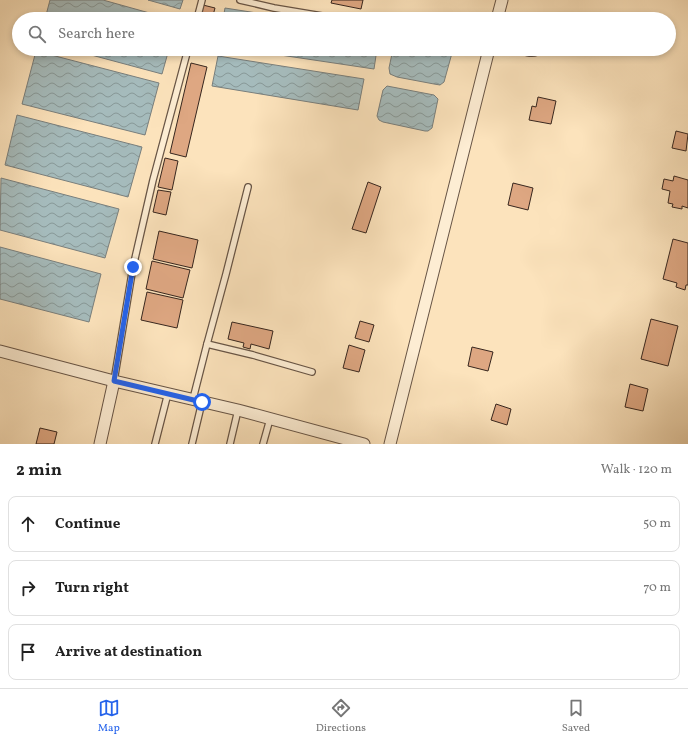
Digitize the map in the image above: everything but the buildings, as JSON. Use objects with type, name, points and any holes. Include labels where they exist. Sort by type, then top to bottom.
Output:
[{"type":"street","points":[[499,12],[502,0]]},
{"type":"street","points":[[390,444],[487,56]]},
{"type":"street","points":[[0,351],[114,381],[238,410],[364,444]]},
{"type":"street","points":[[100,444],[114,381]]},
{"type":"lane","points":[[199,12],[202,0]]},
{"type":"lane","points":[[240,0],[298,12]]},
{"type":"lane","points":[[114,381],[133,267],[153,180],[186,56]]},
{"type":"lane","points":[[192,444],[207,344],[248,187]]},
{"type":"lane","points":[[207,344],[253,355],[312,372]]},
{"type":"lane","points":[[156,444],[168,393]]},
{"type":"lane","points":[[230,444],[238,410]]},
{"type":"lane","points":[[263,444],[270,419]]},
{"type":"water","points":[[50,0],[103,0],[146,12],[47,12]]},
{"type":"water","points":[[148,0],[183,0],[180,9]]},
{"type":"water","points":[[225,8],[250,12],[224,12]]},
{"type":"water","points":[[35,56],[55,56],[159,83],[145,135],[22,104]]},
{"type":"water","points":[[95,56],[167,56],[162,74]]},
{"type":"water","points":[[218,56],[364,79],[358,110],[212,86]]},
{"type":"water","points":[[287,56],[376,56],[374,69]]},
{"type":"water","points":[[392,56],[451,56],[444,82],[440,85],[397,77],[390,74],[389,68]]},
{"type":"water","points":[[387,86],[434,95],[438,99],[432,128],[425,131],[379,120],[377,116],[383,90]]},
{"type":"water","points":[[17,115],[142,147],[128,197],[5,165]]},
{"type":"water","points":[[1,178],[119,209],[105,258],[0,230]]},
{"type":"water","points":[[0,247],[101,274],[89,322],[0,299]]},
{"type":"route","points":[[133,267],[114,381],[202,402]]}]
